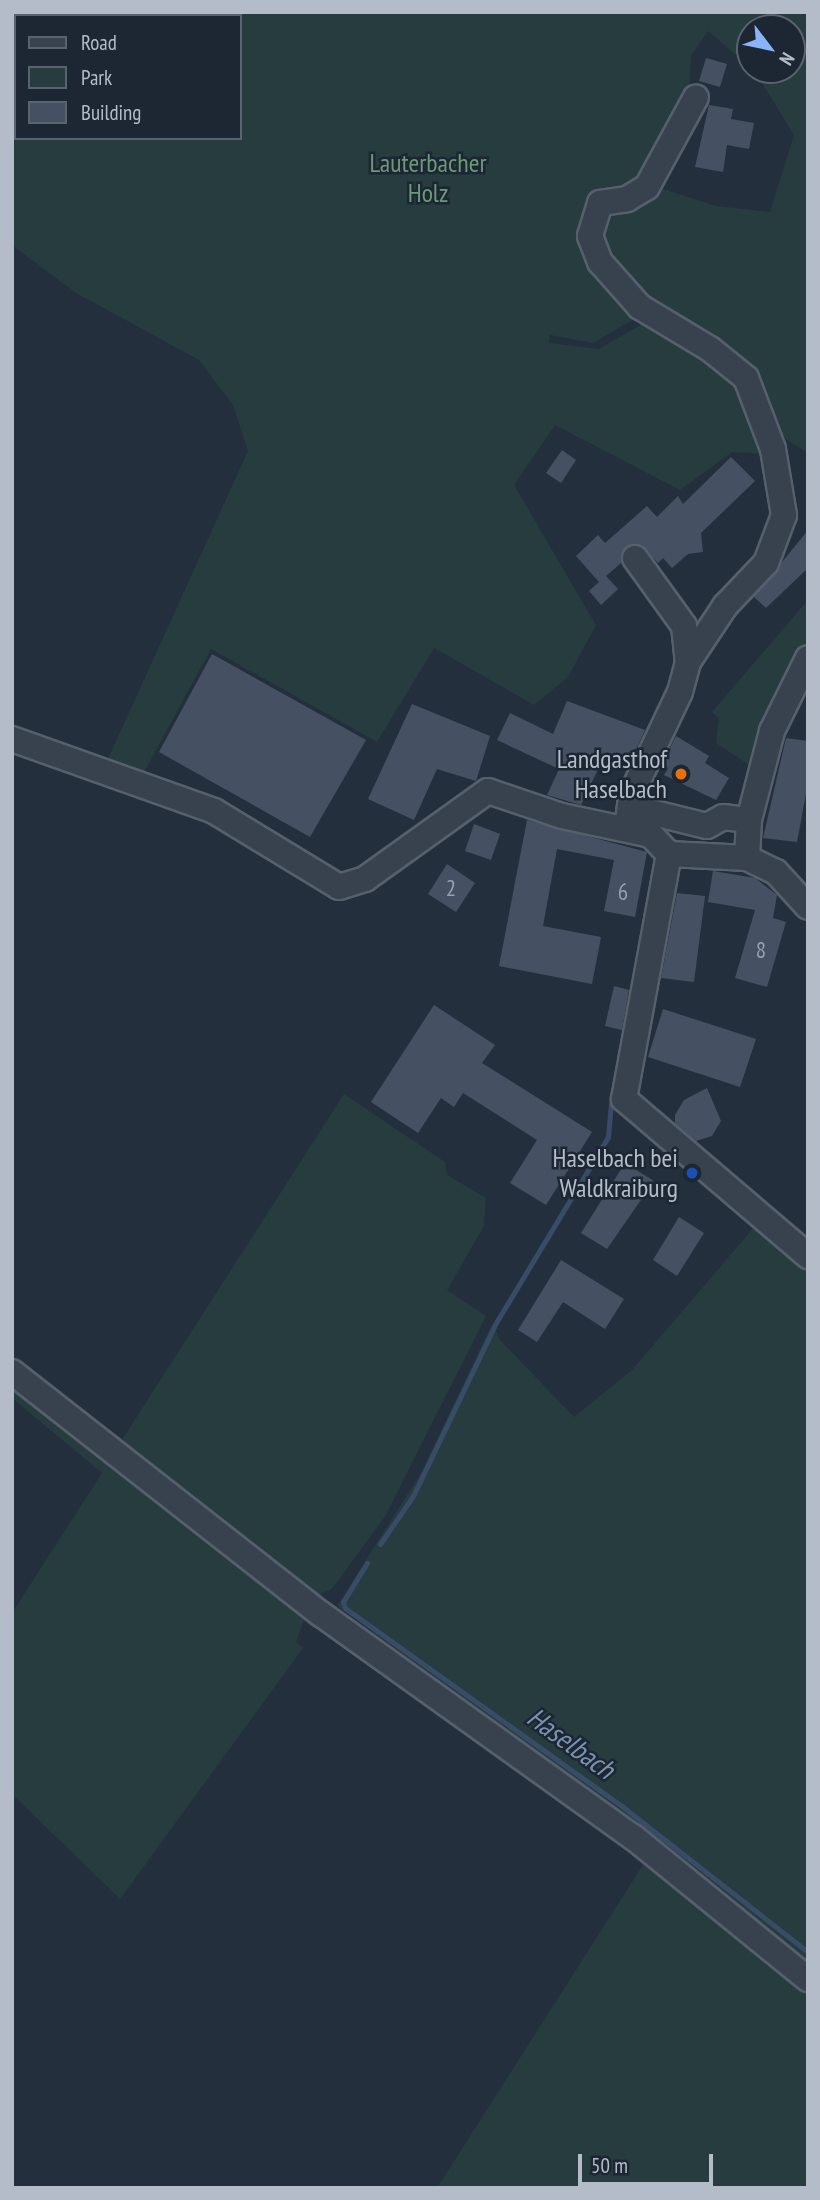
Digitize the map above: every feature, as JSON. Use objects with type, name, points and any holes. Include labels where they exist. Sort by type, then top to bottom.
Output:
[{"type":"street","points":[[629,817],[688,662],[725,606],[766,563],[780,536],[784,494],[746,378],[710,349],[640,307],[600,262],[590,224],[606,199],[627,199],[647,187],[696,97]]},
{"type":"street","points":[[635,558],[684,626],[688,662]]},
{"type":"street","points":[[747,859],[749,820],[772,731],[808,658]]},
{"type":"street","points":[[12,739],[214,811],[339,887],[365,879],[488,791],[562,816],[629,817],[707,826],[723,817],[749,820]]},
{"type":"street","points":[[629,817],[658,840],[668,854],[624,1099],[808,1256]]},
{"type":"street","points":[[668,854],[747,859],[776,872],[808,907]]},
{"type":"street","points":[[12,1372],[321,1615],[633,1837],[808,1979]]},
{"type":"green space","name":"Lauterbacher Holz","points":[[12,12],[808,12],[808,453],[774,432],[750,380],[732,360],[631,293],[598,252],[595,238],[605,204],[631,203],[657,187],[716,206],[770,212],[794,135],[763,84],[806,84],[806,14],[736,14],[736,55],[708,31],[691,56],[689,94],[647,182],[630,194],[602,196],[588,220],[600,267],[644,313],[593,343],[550,335],[549,343],[599,349],[651,319],[740,376],[769,447],[766,454],[732,452],[680,490],[555,425],[514,485],[596,625],[568,677],[534,705],[434,648],[377,742],[211,649],[143,774],[107,761],[248,451],[233,405],[199,360],[76,293],[12,245]]},
{"type":"green space","points":[[808,600],[808,649],[752,767],[716,743],[719,718],[712,712]]},
{"type":"green space","points":[[344,1094],[445,1162],[447,1175],[486,1198],[484,1226],[447,1290],[486,1316],[386,1515],[332,1589],[316,1596],[118,1446]]},
{"type":"green space","points":[[756,1225],[808,1268],[808,1962],[650,1835],[337,1606],[421,1473],[493,1322],[499,1339],[574,1417],[632,1370]]},
{"type":"green space","points":[[12,1388],[305,1617],[296,1642],[303,1648],[120,1899],[12,1794],[12,1613],[102,1473],[12,1398]]},
{"type":"green space","points":[[646,1860],[808,1994],[808,2188],[437,2188]]},
{"type":"building","points":[[706,58],[727,64],[720,87],[699,81]]},
{"type":"building","points":[[709,105],[733,109],[731,119],[754,123],[749,149],[727,145],[723,172],[695,167]]},
{"type":"building","points":[[562,450],[576,460],[561,483],[546,473]]},
{"type":"building","points":[[731,457],[755,481],[701,533],[703,552],[688,554],[672,568],[663,558],[658,563],[642,545],[627,546],[621,563],[606,576],[618,589],[601,605],[589,591],[599,582],[576,556],[598,535],[605,543],[647,506],[657,517],[678,496],[683,504]]},
{"type":"building","points":[[808,530],[808,568],[766,608],[754,597]]},
{"type":"building","points":[[212,654],[366,740],[310,837],[159,752]]},
{"type":"building","points":[[567,701],[645,730],[628,767],[604,757],[581,805],[547,795],[559,769],[497,740],[510,713],[553,734]]},
{"type":"building","points":[[412,704],[490,736],[476,781],[437,769],[414,820],[368,799]]},
{"type":"building","points":[[676,736],[709,756],[705,763],[729,778],[716,800],[664,775],[668,768],[662,765]]},
{"type":"building","points":[[786,738],[808,741],[808,783],[797,842],[763,838]]},
{"type":"building","points":[[527,820],[647,852],[635,917],[604,911],[614,860],[557,849],[543,926],[601,937],[592,984],[499,966]]},
{"type":"building","points":[[474,824],[500,834],[491,860],[465,851]]},
{"type":"building","points":[[447,864],[475,883],[456,912],[428,894]]},
{"type":"building","points":[[713,871],[755,878],[777,895],[773,918],[786,922],[767,987],[735,978],[755,910],[708,902]]},
{"type":"building","points":[[677,893],[705,896],[694,982],[661,978]]},
{"type":"building","points":[[614,986],[629,990],[622,1030],[605,1026]]},
{"type":"building","points":[[434,1005],[495,1045],[482,1063],[592,1132],[546,1205],[510,1183],[537,1140],[463,1093],[454,1107],[441,1098],[418,1133],[371,1102]]},
{"type":"building","points":[[663,1009],[756,1039],[740,1087],[648,1057]]},
{"type":"building","points":[[707,1088],[721,1121],[712,1136],[696,1141],[675,1123],[675,1115],[684,1100]]},
{"type":"building","points":[[625,1163],[654,1181],[607,1249],[581,1233]]},
{"type":"building","points":[[679,1217],[704,1233],[677,1276],[653,1260]]},
{"type":"building","points":[[561,1260],[624,1299],[605,1329],[563,1302],[537,1342],[518,1330]]},
{"type":"waterway","name":"Haselbach","points":[[380,1544],[413,1496],[497,1321],[608,1137],[611,1104]]},
{"type":"waterway","name":"Haselbach","points":[[367,1563],[343,1602],[345,1608],[623,1807],[808,1952]]},
{"type":"place","name":"Landgasthof Haselbach","points":[[681,774]]},
{"type":"place","name":"Haselbach bei Waldkraiburg","points":[[692,1173]]}]
